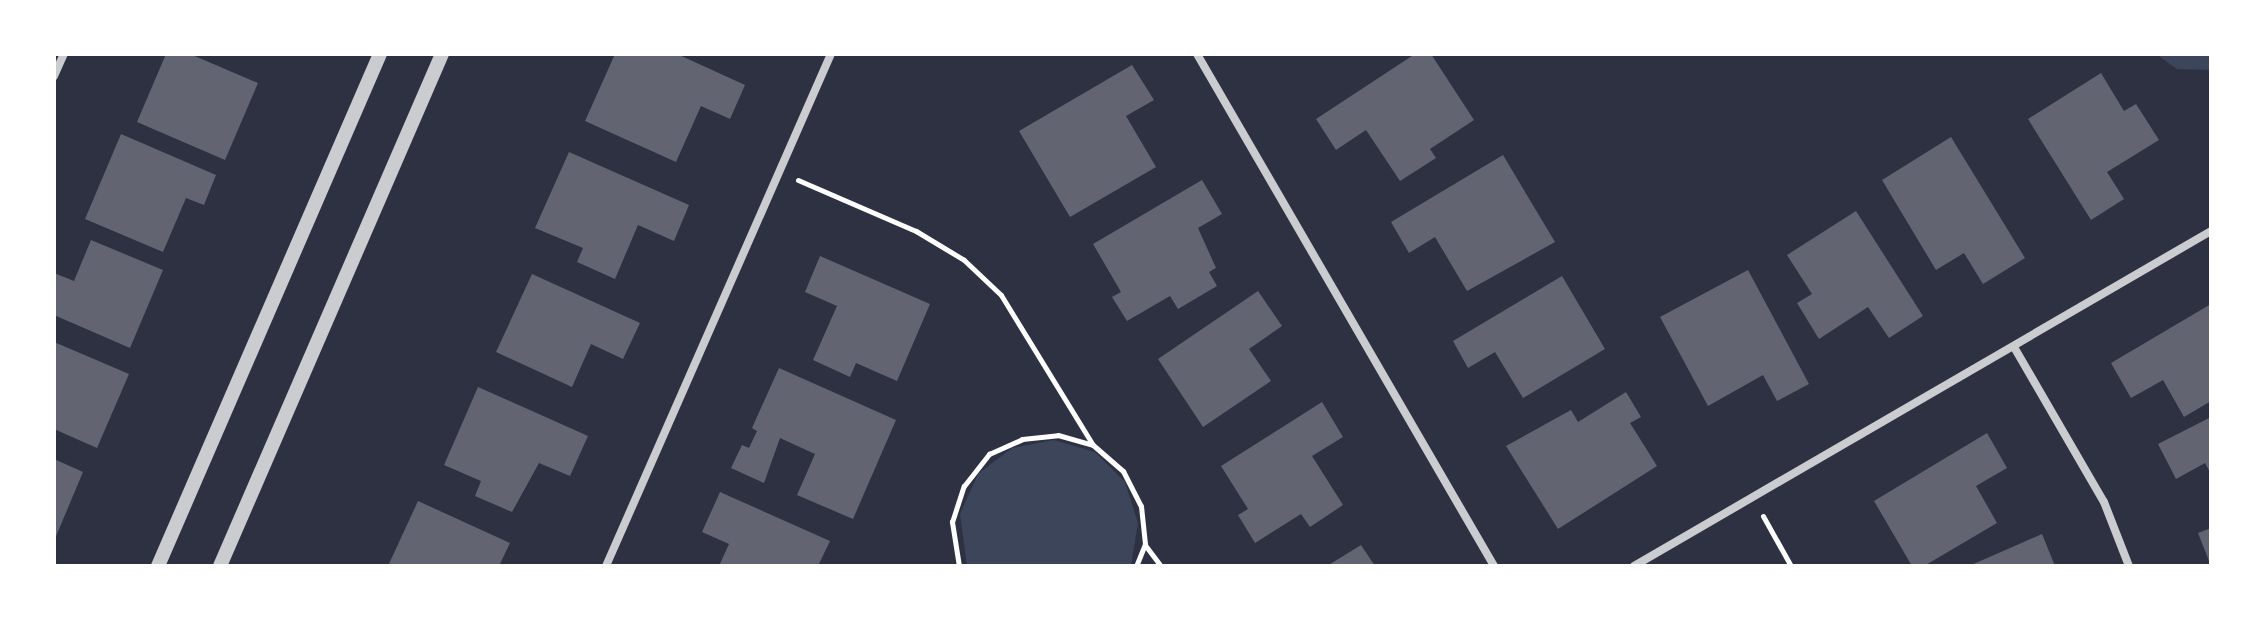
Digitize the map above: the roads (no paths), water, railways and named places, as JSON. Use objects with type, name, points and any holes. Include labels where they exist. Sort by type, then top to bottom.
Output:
[{"type":"street","points":[[54,76],[64,54]]},
{"type":"street","points":[[158,566],[380,54]]},
{"type":"street","points":[[220,566],[442,54]]},
{"type":"street","points":[[606,566],[831,54]]},
{"type":"street","points":[[1197,54],[1494,566]]},
{"type":"street","points":[[1634,566],[2211,231]]},
{"type":"street","points":[[2014,347],[2104,502],[2129,566]]}]
